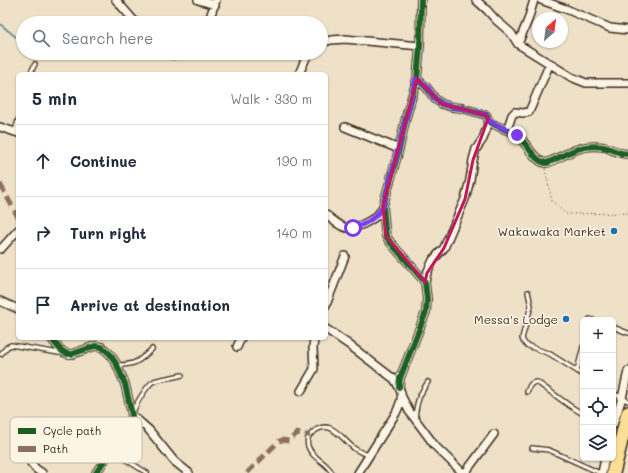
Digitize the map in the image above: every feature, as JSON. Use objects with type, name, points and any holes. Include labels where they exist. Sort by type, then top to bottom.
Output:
[{"type":"highway","points":[[613,473],[621,450],[624,421]]},
{"type":"street","points":[[116,0],[130,16]]},
{"type":"street","points":[[198,0],[216,2],[211,16]]},
{"type":"street","points":[[328,216],[341,226],[353,228],[358,227],[375,217],[383,206],[416,79],[420,46],[421,0]]},
{"type":"street","points":[[476,0],[511,33],[518,44],[571,77],[586,83],[628,84]]},
{"type":"street","points":[[518,44],[534,0]]},
{"type":"street","points":[[541,0],[610,28],[628,30]]},
{"type":"street","points":[[328,41],[345,39],[420,46]]},
{"type":"street","points":[[300,72],[305,60]]},
{"type":"street","points":[[507,130],[512,115],[515,112],[529,112],[550,63]]},
{"type":"street","points":[[416,79],[428,88],[435,99],[442,104],[486,115],[489,121],[517,135],[532,153],[543,163],[547,163],[585,147],[597,146],[607,148],[614,152],[628,154]]},
{"type":"street","points":[[489,121],[483,139],[476,149],[465,199],[444,248],[433,260],[427,273],[425,282],[428,299],[426,312],[400,378],[400,387],[405,405],[435,446],[464,473],[494,434]]},
{"type":"street","points":[[0,127],[16,132]]},
{"type":"street","points":[[345,127],[399,149]]},
{"type":"street","points":[[383,206],[386,236],[394,248],[425,282]]},
{"type":"street","points":[[0,254],[0,249],[16,232]]},
{"type":"street","points":[[328,300],[345,256]]},
{"type":"street","points":[[0,301],[16,309]]},
{"type":"street","points":[[328,330],[387,373],[400,387]]},
{"type":"street","points":[[53,340],[64,353],[68,354],[99,346],[105,348],[118,365],[125,384],[132,415],[134,417]]},
{"type":"street","points":[[236,347],[240,340]]},
{"type":"street","points":[[301,391],[314,369],[314,340]]},
{"type":"street","points":[[624,421],[628,371]]},
{"type":"street","points":[[358,473],[396,413],[402,397]]},
{"type":"street","points":[[142,424],[149,430],[174,461],[189,473]]},
{"type":"street","points":[[601,473],[604,461]]},
{"type":"street","points":[[31,463],[42,473]]},
{"type":"street","points":[[96,473],[103,463]]},
{"type":"lane","points":[[31,72],[35,64]]},
{"type":"lane","points":[[528,292],[531,306],[522,338],[523,342],[526,345],[550,354],[580,373]]},
{"type":"lane","points":[[616,328],[628,332]]},
{"type":"lane","points":[[1,354],[7,347],[12,345],[64,353]]},
{"type":"lane","points":[[118,365],[136,363],[152,349]]},
{"type":"lane","points":[[577,371],[582,353]]},
{"type":"lane","points":[[132,415],[145,391],[154,381],[182,376]]},
{"type":"lane","points":[[415,418],[417,403],[428,382]]},
{"type":"lane","points":[[527,392],[531,384],[533,382],[537,382],[580,412]]},
{"type":"lane","points":[[616,394],[625,399]]},
{"type":"lane","points":[[332,473],[326,464],[313,455],[308,448],[307,442],[310,435],[321,427],[332,428],[355,448],[369,456]]},
{"type":"lane","points":[[532,448],[549,450],[601,473]]},
{"type":"lane","points":[[131,463],[147,473]]},
{"type":"path","points":[[543,163],[552,201],[566,214],[628,213]]},
{"type":"highlighted area","points":[[417,79],[442,104],[486,115],[488,119],[473,160],[465,199],[444,248],[427,273],[425,282],[386,236],[383,206]]},
{"type":"waterway","points":[[0,24],[16,37]]},
{"type":"marked path","points":[[0,184],[16,213]]},
{"type":"marked path","points":[[247,473],[279,441],[289,441],[297,433],[302,435],[310,435]]},
{"type":"cycle path","points":[[399,387],[400,378],[426,312],[427,299],[425,282],[386,236],[383,206],[417,79],[420,46],[421,0]]},
{"type":"cycle path","points":[[417,79],[427,88],[435,99],[442,104],[486,115],[491,123],[517,135],[535,156],[543,162],[547,163],[576,150],[590,146],[604,147],[628,154]]},
{"type":"cycle path","points":[[53,340],[60,349],[68,354],[95,346],[102,347],[110,354],[117,365],[125,384],[132,417]]},
{"type":"cycle path","points":[[96,473],[103,463]]},
{"type":"place","name":"Wakawaka Market","points":[[614,231]]},
{"type":"place","name":"Messa's Lodge","points":[[566,319]]},
{"type":"route","points":[[353,228],[358,227],[375,217],[383,206],[416,79],[428,88],[435,99],[442,104],[486,115],[489,121],[517,135]]}]
